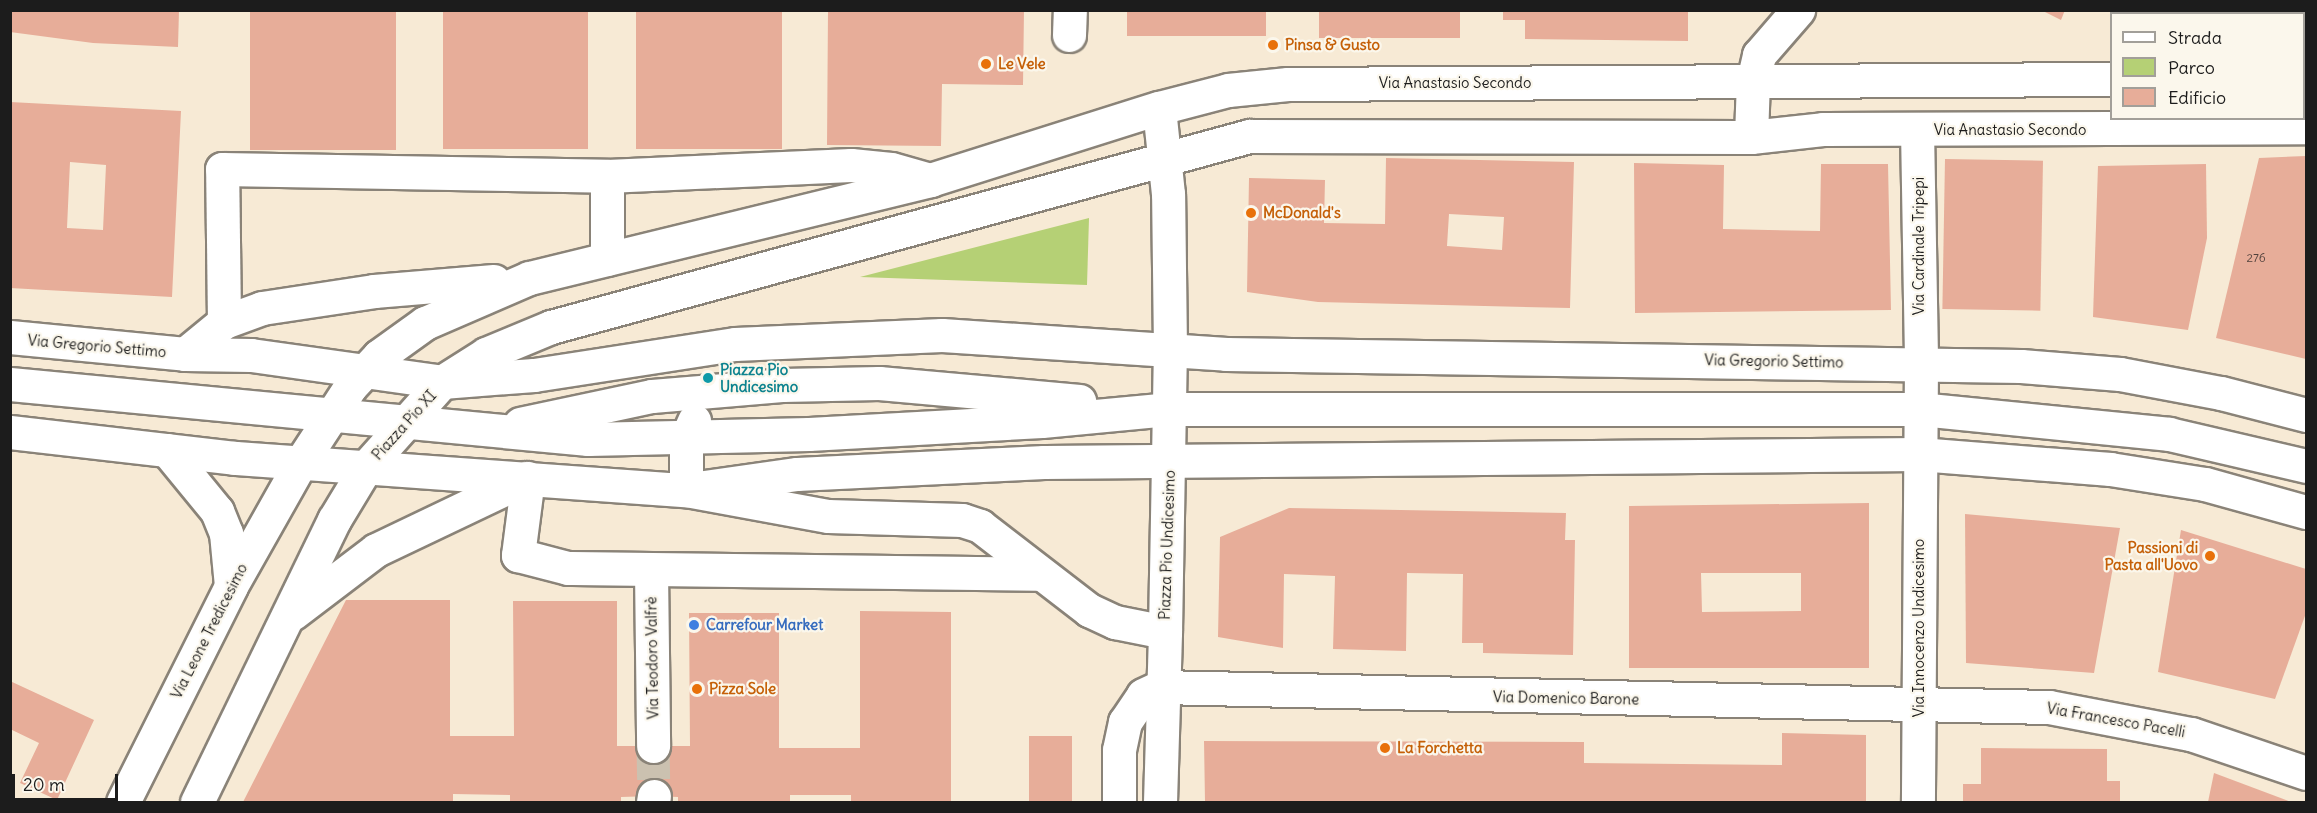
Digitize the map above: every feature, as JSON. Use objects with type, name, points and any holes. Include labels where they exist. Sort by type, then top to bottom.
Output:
[{"type":"main road","points":[[1750,137],[1753,81],[1765,47],[1798,10]]},
{"type":"main road","name":"Via Anastasio Secondo","points":[[1159,108],[1228,90],[1288,84],[2110,79]]},
{"type":"main road","points":[[184,354],[224,322],[262,308],[315,299],[528,278],[930,180],[1159,108]]},
{"type":"main road","name":"Piazza Pio Undicesimo","points":[[1159,108],[1164,159],[1170,350],[1170,458],[1165,632],[1160,687],[1160,802]]},
{"type":"main road","name":"Via Anastasio Secondo","points":[[1164,159],[1228,140],[1269,135],[1750,137],[1823,129],[2307,126]]},
{"type":"main road","name":"Via Cardinale Tripepi","points":[[1917,129],[1920,410]]},
{"type":"main road","points":[[442,382],[486,354],[550,327],[1164,159]]},
{"type":"main road","points":[[224,322],[222,169],[607,176],[851,165],[930,180]]},
{"type":"main road","points":[[607,176],[607,259]]},
{"type":"main road","points":[[301,462],[329,417],[362,372],[425,323],[528,278]]},
{"type":"main road","name":"Via Gregorio Settimo","points":[[10,337],[184,354]]},
{"type":"main road","points":[[184,354],[251,355],[442,382],[534,375],[735,344],[829,338],[992,337],[1170,350]]},
{"type":"main road","name":"Via Gregorio Settimo","points":[[1170,350],[1236,354],[1921,363],[2120,374],[2192,386],[2307,415]]},
{"type":"main road","name":"Piazza Pio XI","points":[[366,467],[401,424],[442,382]]},
{"type":"main road","points":[[486,431],[606,404],[720,389],[879,383],[998,396],[1170,409]]},
{"type":"main road","points":[[10,384],[401,424],[588,439],[686,439],[1042,421],[1170,409],[1920,410],[2169,434],[2307,466]]},
{"type":"main road","points":[[686,490],[686,439],[695,421],[705,417],[887,411],[998,396]]},
{"type":"main road","name":"Via Innocenzo Undicesimo","points":[[1918,802],[1920,410]]},
{"type":"main road","points":[[10,432],[166,450],[217,511],[226,533],[231,586]]},
{"type":"main road","name":"Piazza Pio Undicesimo","points":[[166,450],[686,490],[828,516],[972,522],[1104,618],[1165,632]]},
{"type":"main road","points":[[1919,454],[2110,469],[2205,484],[2307,512]]},
{"type":"main road","name":"Piazza Pio Undicesimo","points":[[686,490],[797,474],[1170,458],[1919,454]]},
{"type":"main road","name":"Via Leone Tredicesimo","points":[[123,802],[231,586],[301,462]]},
{"type":"main road","points":[[197,802],[334,520],[366,467]]},
{"type":"main road","points":[[289,616],[376,550],[528,478]]},
{"type":"main road","points":[[528,478],[518,555],[568,568],[1040,573]]},
{"type":"main road","name":"Via Teodoro Valfrè","points":[[651,570],[653,746]]},
{"type":"main road","points":[[1119,802],[1119,750],[1125,722],[1137,701],[1160,687]]},
{"type":"main road","name":"Via Domenico Barone","points":[[1160,687],[1213,690],[1919,703]]},
{"type":"main road","name":"Via Francesco Pacelli","points":[[1919,703],[2049,707],[2100,714],[2191,734],[2307,773]]},
{"type":"green space","points":[[1089,218],[1087,285],[860,277]]},
{"type":"building","points":[[10,10],[179,10],[178,47],[93,43],[10,32]]},
{"type":"building","points":[[250,10],[396,10],[396,150],[250,150]]},
{"type":"building","points":[[443,10],[588,10],[588,149],[443,149]]},
{"type":"building","points":[[636,10],[782,10],[782,149],[636,149]]},
{"type":"building","points":[[828,10],[1024,10],[1023,85],[942,84],[941,146],[827,145]]},
{"type":"building","points":[[1127,10],[1266,10],[1266,36],[1127,36]]},
{"type":"building","points":[[1319,10],[1460,10],[1460,38],[1319,38]]},
{"type":"building","points":[[1503,10],[1688,10],[1688,41],[1525,39],[1525,20],[1503,20]]},
{"type":"building","points":[[2041,10],[2065,10],[2061,20]]},
{"type":"building","points":[[10,102],[181,111],[172,297],[10,288]],"holes":[[[70,162],[106,165],[103,230],[67,228]]]},
{"type":"building","points":[[2306,156],[2306,359],[2216,338],[2259,158]]},
{"type":"building","points":[[1386,158],[1574,162],[1570,308],[1318,302],[1247,292],[1249,178],[1325,180],[1324,223],[1385,224]],"holes":[[[1449,214],[1504,217],[1502,250],[1447,246]]]},
{"type":"building","points":[[1945,159],[2043,161],[2040,311],[1942,309]]},
{"type":"building","points":[[1634,163],[1724,165],[1723,229],[1820,231],[1821,164],[1888,164],[1891,310],[1635,313]]},
{"type":"building","points":[[2206,164],[2207,238],[2188,330],[2093,317],[2098,166]]},
{"type":"building","points":[[1869,503],[1869,668],[1629,668],[1629,506]],"holes":[[[1701,573],[1801,573],[1801,611],[1702,612]]]},
{"type":"building","points":[[1289,508],[1566,513],[1565,540],[1575,540],[1573,655],[1483,653],[1483,643],[1462,643],[1463,574],[1407,573],[1406,651],[1333,649],[1335,576],[1284,574],[1283,648],[1218,637],[1220,537]]},
{"type":"building","points":[[1965,514],[2120,528],[2094,673],[1966,663]]},
{"type":"building","points":[[2181,530],[2306,569],[2306,613],[2275,699],[2158,672]]},
{"type":"building","points":[[346,600],[450,600],[450,736],[514,736],[513,601],[617,601],[617,746],[690,746],[689,613],[779,613],[779,748],[860,748],[860,611],[951,612],[951,802],[851,802],[851,795],[790,795],[790,802],[678,802],[678,797],[654,796],[621,797],[621,802],[510,802],[510,795],[453,794],[453,802],[243,802]]},
{"type":"building","points":[[10,681],[94,720],[57,800],[20,783],[39,743],[10,729]]},
{"type":"building","points":[[1782,733],[1866,735],[1866,802],[1205,802],[1204,741],[1584,742],[1584,763],[1782,765]]},
{"type":"building","points":[[1029,736],[1072,736],[1072,802],[1029,802]]},
{"type":"building","points":[[1981,748],[2107,749],[2107,781],[2120,781],[2120,802],[1963,802],[1963,784],[1981,784]]},
{"type":"building","points":[[2214,773],[2291,802],[2208,802]]},
{"type":"tunnel","points":[[653,746],[654,796]]},
{"type":"place","name":"Pinsa & Gusto","points":[[1273,45]]},
{"type":"place","name":"Le Vele","points":[[986,64]]},
{"type":"place","name":"McDonald's","points":[[1251,213]]},
{"type":"place","name":"Piazza Pio Undicesimo","points":[[708,378]]},
{"type":"place","name":"Passioni di Pasta all'Uovo","points":[[2210,556]]},
{"type":"place","name":"Carrefour Market","points":[[694,625]]},
{"type":"place","name":"Pizza Sole","points":[[697,689]]},
{"type":"place","name":"La Forchetta","points":[[1385,748]]}]
